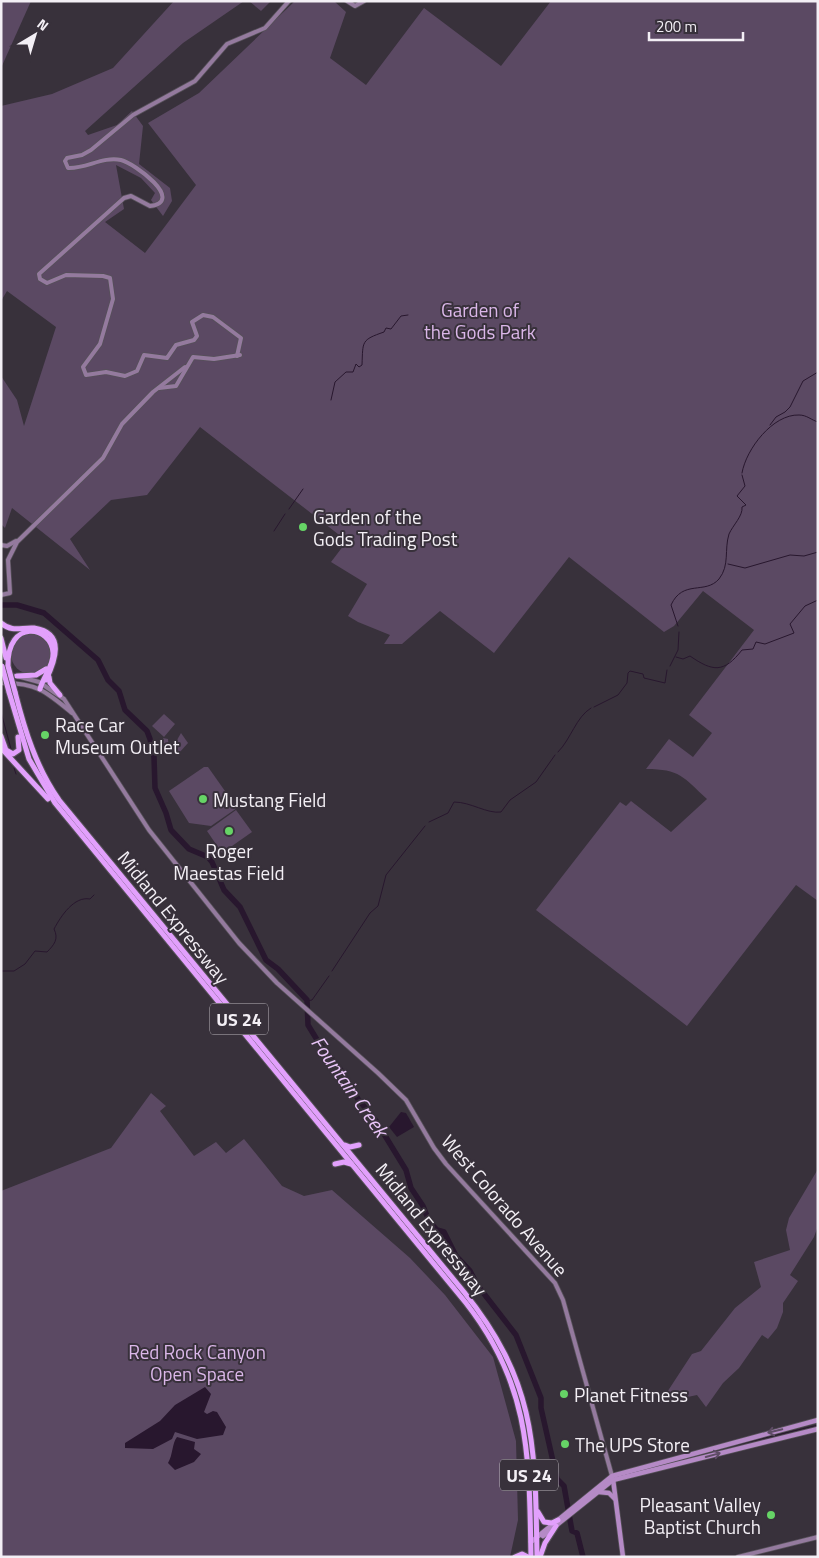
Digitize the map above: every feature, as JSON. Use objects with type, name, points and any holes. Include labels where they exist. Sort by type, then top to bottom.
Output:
[{"type":"highway","points":[[1,623],[12,630],[36,629],[49,635],[54,642],[57,654],[42,685]]},
{"type":"highway","points":[[4,665],[13,639],[22,633],[33,632],[43,635],[51,643],[53,655],[49,670],[50,683],[60,695]]},
{"type":"highway","name":"Midland Expressway","points":[[1,638],[4,665],[12,692],[29,743],[46,779],[115,873]]},
{"type":"highway","points":[[17,676],[39,674],[49,670]]},
{"type":"highway","name":"Midland Expressway","points":[[12,692],[13,707],[22,741],[36,775],[54,803],[127,887],[339,1145],[344,1155],[354,1163],[484,1318],[508,1359],[523,1409]]},
{"type":"highway","points":[[1,736],[8,752],[17,752],[19,742],[13,707]]},
{"type":"highway","points":[[1,748],[80,835]]},
{"type":"highway","points":[[339,1145],[350,1147],[358,1145],[351,1154]]},
{"type":"highway","name":"Midland Expressway","points":[[339,1145],[351,1154],[354,1163]]},
{"type":"highway","points":[[344,1155],[335,1164],[344,1162],[354,1163]]},
{"type":"highway","name":"US 24","points":[[523,1409],[533,1447],[535,1488],[535,1540],[530,1557]]},
{"type":"highway","name":"US 24","points":[[523,1409],[535,1540],[539,1557]]},
{"type":"highway","points":[[535,1488],[539,1516],[546,1522],[552,1523],[560,1520]]},
{"type":"highway","points":[[539,1557],[547,1539],[560,1520]]},
{"type":"highway","points":[[515,1557],[522,1554],[530,1557]]},
{"type":"main road","points":[[535,1540],[612,1478],[818,1420]]},
{"type":"main road","points":[[573,1509],[598,1492],[612,1478],[818,1429]]},
{"type":"main road","name":"West Colorado Avenue","points":[[612,1478],[623,1557]]},
{"type":"main road","points":[[598,1492],[609,1493],[615,1499]]},
{"type":"street","points":[[1,545],[7,546],[20,538],[103,458],[122,424],[157,388],[196,357],[214,359],[238,356],[241,338],[212,317],[203,315],[192,322],[197,336],[194,340],[176,345],[167,358],[144,355],[137,371],[125,376],[106,372],[86,375],[82,367],[100,344],[113,299],[110,278],[66,275],[47,283],[40,279],[39,274],[124,198],[131,196],[150,206],[161,200],[161,189],[154,181],[127,163],[107,160],[68,168],[65,161],[67,158],[82,155],[133,115],[196,81],[227,44],[265,28],[289,1]]},
{"type":"street","points":[[346,1],[354,6],[364,1]]},
{"type":"street","points":[[157,388],[175,386],[185,367]]},
{"type":"street","points":[[1,595],[10,593],[8,560],[20,538]]},
{"type":"street","points":[[1,676],[17,676],[42,685],[60,695],[74,715]]},
{"type":"street","points":[[1,683],[42,685],[74,715]]},
{"type":"street","name":"West Colorado Avenue","points":[[74,715],[149,830],[239,943],[301,1006],[406,1100],[438,1154],[555,1283],[563,1300],[612,1478]]},
{"type":"street","points":[[738,1557],[818,1537]]},
{"type":"green space","points":[[1,1],[31,1],[1,68]]},
{"type":"green space","name":"Garden of the Gods Park","points":[[174,1],[244,1],[183,43],[85,131],[88,135],[117,125],[132,111],[143,126],[139,164],[170,188],[172,201],[163,216],[151,200],[155,193],[141,178],[116,165],[124,209],[105,222],[145,253],[196,185],[148,123],[199,93],[295,1],[334,1],[346,12],[330,58],[366,85],[424,8],[501,66],[551,1],[818,1],[818,901],[796,885],[687,1026],[536,910],[620,802],[626,806],[631,801],[671,832],[707,799],[686,780],[674,773],[657,769],[646,769],[669,739],[693,757],[712,733],[689,715],[754,630],[703,591],[674,626],[664,632],[569,557],[494,653],[440,611],[402,644],[384,644],[390,635],[348,616],[367,584],[331,562],[347,541],[200,427],[147,495],[111,500],[70,539],[90,570],[12,508],[5,528],[1,524],[1,376],[17,400],[24,426],[56,327],[7,291],[1,301],[1,106],[52,94],[113,68]]},
{"type":"green space","points":[[249,1],[271,1],[261,11]]},
{"type":"green space","points":[[35,634],[42,637],[48,643],[51,654],[50,662],[42,671],[35,674],[27,674],[20,671],[12,662],[11,650],[14,643],[23,635]]},
{"type":"green space","points":[[164,714],[175,724],[164,737],[152,726]]},
{"type":"green space","points":[[181,733],[188,743],[179,753],[173,747]]},
{"type":"green space","points":[[163,738],[168,739],[169,750],[166,753],[161,750]]},
{"type":"green space","name":"Mustang Field","points":[[204,767],[208,767],[237,808],[211,826],[189,823],[169,791]]},
{"type":"green space","name":"Roger Maestas Field","points":[[236,810],[252,832],[222,853],[207,831]]},
{"type":"green space","name":"Red Rock Canyon Open Space","points":[[151,1093],[166,1106],[160,1111],[194,1156],[216,1142],[226,1153],[244,1139],[282,1186],[304,1196],[332,1190],[410,1258],[445,1295],[493,1357],[516,1441],[518,1520],[510,1557],[1,1557],[1,1191],[111,1148]]},
{"type":"green space","points":[[818,1169],[818,1226],[814,1237],[790,1275],[798,1281],[783,1303],[783,1312],[777,1328],[768,1339],[762,1335],[739,1368],[723,1383],[706,1407],[697,1395],[660,1403],[692,1354],[701,1351],[735,1308],[761,1287],[754,1262],[790,1250],[786,1230],[789,1218]]},
{"type":"shaded area","points":[[401,1112],[406,1113],[414,1127],[397,1137],[389,1127]]},
{"type":"shaded area","points":[[205,1387],[211,1394],[204,1412],[207,1414],[213,1411],[217,1412],[226,1427],[223,1435],[197,1439],[175,1432],[172,1439],[153,1449],[125,1448],[125,1443],[160,1421],[175,1405]]},
{"type":"shaded area","points":[[177,1437],[195,1442],[194,1449],[201,1454],[194,1462],[175,1470],[168,1463]]},
{"type":"waterway","points":[[331,400],[335,382],[346,372],[353,372],[356,364],[359,367],[362,365],[365,342],[371,337],[384,332],[386,328],[391,329],[401,316],[408,315]]},
{"type":"waterway","points":[[770,425],[776,417],[790,407],[803,381],[818,372]]},
{"type":"waterway","points":[[742,473],[755,444],[762,435],[780,420],[789,416],[799,415],[818,422]]},
{"type":"waterway","points":[[678,626],[671,605],[676,597],[682,592],[713,584],[722,574],[726,563],[729,534],[739,517],[742,507],[746,505],[737,496],[745,486],[742,475]]},
{"type":"waterway","points":[[289,509],[303,489]]},
{"type":"waterway","points":[[274,531],[285,514]]},
{"type":"waterway","points":[[728,564],[745,568],[790,555],[804,556],[818,552]]},
{"type":"waterway","points":[[676,657],[683,659],[690,656],[705,665],[718,668],[724,666],[736,658],[742,650],[753,649],[756,642],[765,644],[794,633],[790,624],[805,606],[818,600]]},
{"type":"waterway","name":"Fountain Creek","points":[[1,605],[17,605],[44,613],[98,660],[108,680],[119,691],[125,710],[147,731],[154,757],[155,788],[171,830],[189,849],[208,857],[224,890],[240,907],[266,960],[278,969],[307,1000],[308,1025],[319,1043],[340,1069],[358,1099],[376,1121],[406,1170],[411,1188],[423,1206],[429,1221],[437,1230],[444,1232],[456,1256],[470,1271],[478,1286],[516,1335],[541,1398],[541,1408],[557,1479],[564,1486],[572,1531],[577,1533],[583,1557]]},
{"type":"waterway","points":[[670,666],[678,650],[679,632]]},
{"type":"waterway","points":[[594,707],[618,695],[627,683],[630,671],[643,674],[644,678],[665,683],[667,670]]},
{"type":"waterway","points":[[558,752],[567,741],[577,722],[591,708]]},
{"type":"waterway","points":[[1,712],[11,749]]},
{"type":"waterway","points":[[429,822],[448,813],[454,802],[501,812],[510,800],[536,782],[555,755]]},
{"type":"waterway","points":[[14,768],[16,774]]},
{"type":"waterway","points":[[332,971],[370,913],[378,906],[386,875],[425,826]]},
{"type":"waterway","points":[[1,971],[14,971],[25,964],[35,951],[47,952],[55,942],[54,929],[64,913],[73,904],[84,899],[90,899],[94,895]]},
{"type":"waterway","points":[[307,1001],[312,1000],[329,976]]},
{"type":"waterway","points":[[736,1445],[818,1425]]},
{"type":"place","name":"Garden of the Gods Trading Post","points":[[303,527]]},
{"type":"place","name":"Race Car Museum Outlet","points":[[45,735]]},
{"type":"place","name":"Mustang Field","points":[[203,799]]},
{"type":"place","name":"Roger Maestas Field","points":[[229,831]]},
{"type":"place","name":"Planet Fitness","points":[[564,1394]]},
{"type":"place","name":"The UPS Store","points":[[565,1444]]},
{"type":"place","name":"Pleasant Valley Baptist Church","points":[[771,1515]]}]
